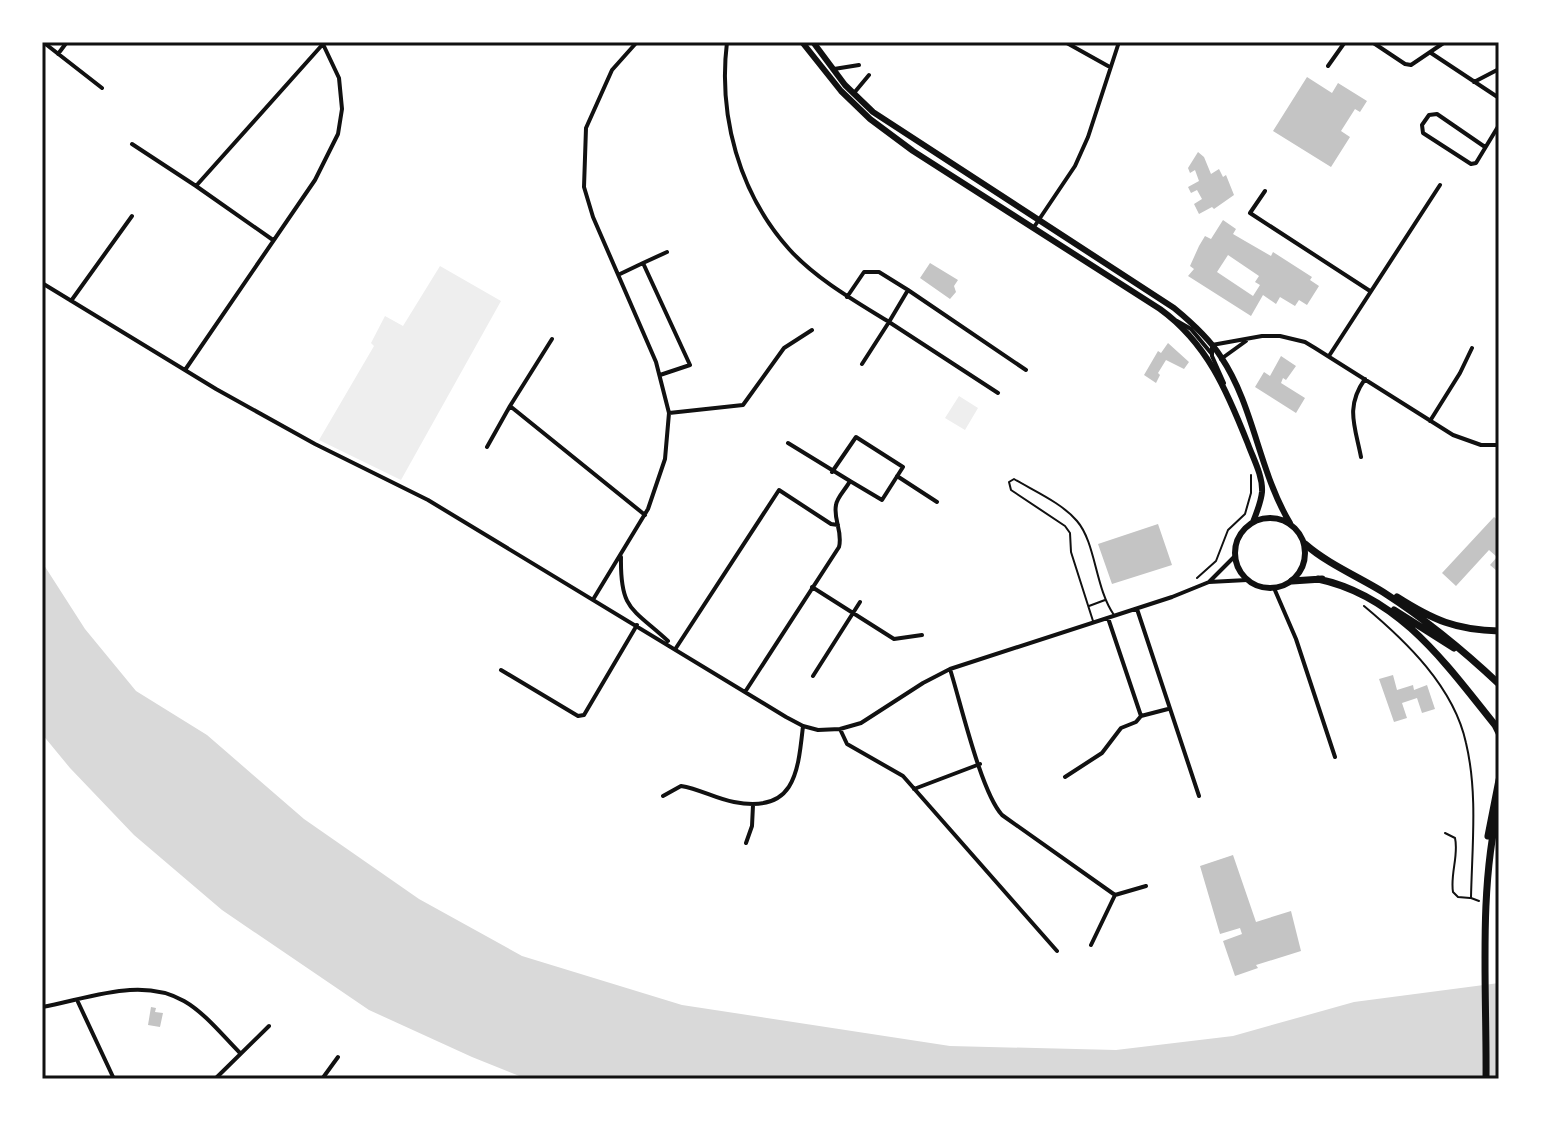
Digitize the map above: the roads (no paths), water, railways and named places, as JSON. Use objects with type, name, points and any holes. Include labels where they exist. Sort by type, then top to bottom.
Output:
[{"type":"highway","points":[[1305,544],[1444,635],[1499,684]]},
{"type":"highway","points":[[1330,562],[1376,583],[1442,623],[1499,631]]},
{"type":"highway","points":[[1318,579],[1342,584],[1420,634],[1499,733]]},
{"type":"highway","points":[[1292,581],[1336,579],[1353,586],[1474,660]]},
{"type":"highway","points":[[1486,1079],[1489,819],[1499,780]]},
{"type":"highway","points":[[1488,882],[1499,805]]},
{"type":"main road","points":[[802,42],[841,91],[870,119],[1033,229],[1170,316],[1200,347],[1225,388],[1251,450],[1262,490],[1253,522],[1239,536],[1235,556],[1237,565],[1247,580],[1255,585],[1274,588],[1292,581],[1304,564],[1305,544],[1276,500],[1237,388],[1212,345],[1174,308],[899,131],[854,93],[813,42]]},
{"type":"main road","points":[[1253,522],[1272,517],[1290,523]]},
{"type":"street","points":[[43,42],[102,88]]},
{"type":"street","points":[[58,54],[67,42]]},
{"type":"street","points":[[594,599],[645,515],[658,485],[665,459],[669,413],[660,375],[593,217],[584,187],[586,128],[612,70],[637,42]]},
{"type":"street","points":[[727,42],[725,89],[728,124],[740,168],[759,206],[790,249],[847,297],[998,393]]},
{"type":"street","points":[[1065,42],[1109,66]]},
{"type":"street","points":[[1033,229],[1075,166],[1088,137],[1119,42]]},
{"type":"street","points":[[1328,66],[1345,42]]},
{"type":"street","points":[[1372,42],[1411,65],[1445,42]]},
{"type":"street","points":[[185,370],[315,180],[338,134],[342,109],[339,78],[323,43],[196,186]]},
{"type":"street","points":[[1431,53],[1499,98]]},
{"type":"street","points":[[834,70],[859,65]]},
{"type":"street","points":[[1474,82],[1499,69]]},
{"type":"street","points":[[854,93],[869,75]]},
{"type":"street","points":[[1485,147],[1437,114],[1429,115],[1422,125],[1423,133],[1471,164],[1476,163],[1499,125]]},
{"type":"street","points":[[132,144],[273,240]]},
{"type":"street","points":[[1329,356],[1440,185]]},
{"type":"street","points":[[1265,191],[1250,213],[1370,291]]},
{"type":"street","points":[[71,301],[132,216]]},
{"type":"street","points":[[619,274],[667,252]]},
{"type":"street","points":[[643,263],[690,365],[660,375]]},
{"type":"street","points":[[847,297],[864,272],[879,272],[1026,370]]},
{"type":"street","points":[[42,283],[315,444],[428,500],[745,692],[803,726],[818,730],[840,729],[861,723],[950,669],[1137,609],[1209,582],[1247,580]]},
{"type":"street","points":[[862,364],[908,290]]},
{"type":"street","points":[[1170,316],[1191,329],[1212,356],[1225,388]]},
{"type":"street","points":[[669,413],[743,405],[784,348],[812,330]]},
{"type":"street","points":[[1212,356],[1212,345],[1262,336],[1291,337],[1329,356],[1467,442],[1499,445]]},
{"type":"street","points":[[487,447],[552,339]]},
{"type":"street","points":[[1212,356],[1223,360],[1248,340]]},
{"type":"street","points":[[1430,421],[1472,348]]},
{"type":"street","points":[[1361,457],[1351,410],[1353,399],[1365,379]]},
{"type":"street","points":[[510,406],[645,515]]},
{"type":"street","points":[[788,443],[832,472],[882,500],[903,467],[856,437],[832,472]]},
{"type":"street","points":[[897,476],[937,502]]},
{"type":"street","points":[[745,692],[839,547],[842,535],[836,502],[850,481]]},
{"type":"street","points":[[676,648],[733,568],[779,490],[831,524],[839,525]]},
{"type":"street","points":[[621,555],[624,599],[676,648]]},
{"type":"street","points":[[1209,582],[1235,556]]},
{"type":"street","points":[[812,587],[894,639],[922,635]]},
{"type":"street","points":[[1274,588],[1296,639],[1335,757]]},
{"type":"street","points":[[813,676],[860,602]]},
{"type":"street","points":[[1137,609],[1199,796]]},
{"type":"street","points":[[1108,618],[1141,716]]},
{"type":"street","points":[[501,670],[578,716],[584,715],[637,625]]},
{"type":"street","points":[[950,669],[994,807],[1115,895]]},
{"type":"street","points":[[1065,777],[1102,753],[1121,728],[1136,722],[1141,716],[1168,709]]},
{"type":"street","points":[[663,796],[681,786],[699,789],[731,802],[753,805],[778,798],[788,791],[799,767],[803,726]]},
{"type":"street","points":[[840,729],[847,744],[903,776],[1057,951]]},
{"type":"street","points":[[914,789],[980,764]]},
{"type":"street","points":[[746,843],[752,826],[753,805]]},
{"type":"street","points":[[1091,945],[1115,895],[1146,886]]},
{"type":"street","points":[[42,1007],[134,989],[167,995],[185,1001],[240,1053]]},
{"type":"street","points":[[77,1001],[114,1079]]},
{"type":"street","points":[[215,1079],[269,1026]]},
{"type":"street","points":[[322,1079],[338,1057]]},
{"type":"lane","points":[[1094,623],[1071,552],[1070,533],[1065,526],[1011,490],[1009,482],[1014,479],[1078,521],[1105,600],[1115,616]]},
{"type":"lane","points":[[1088,606],[1105,600]]}]
